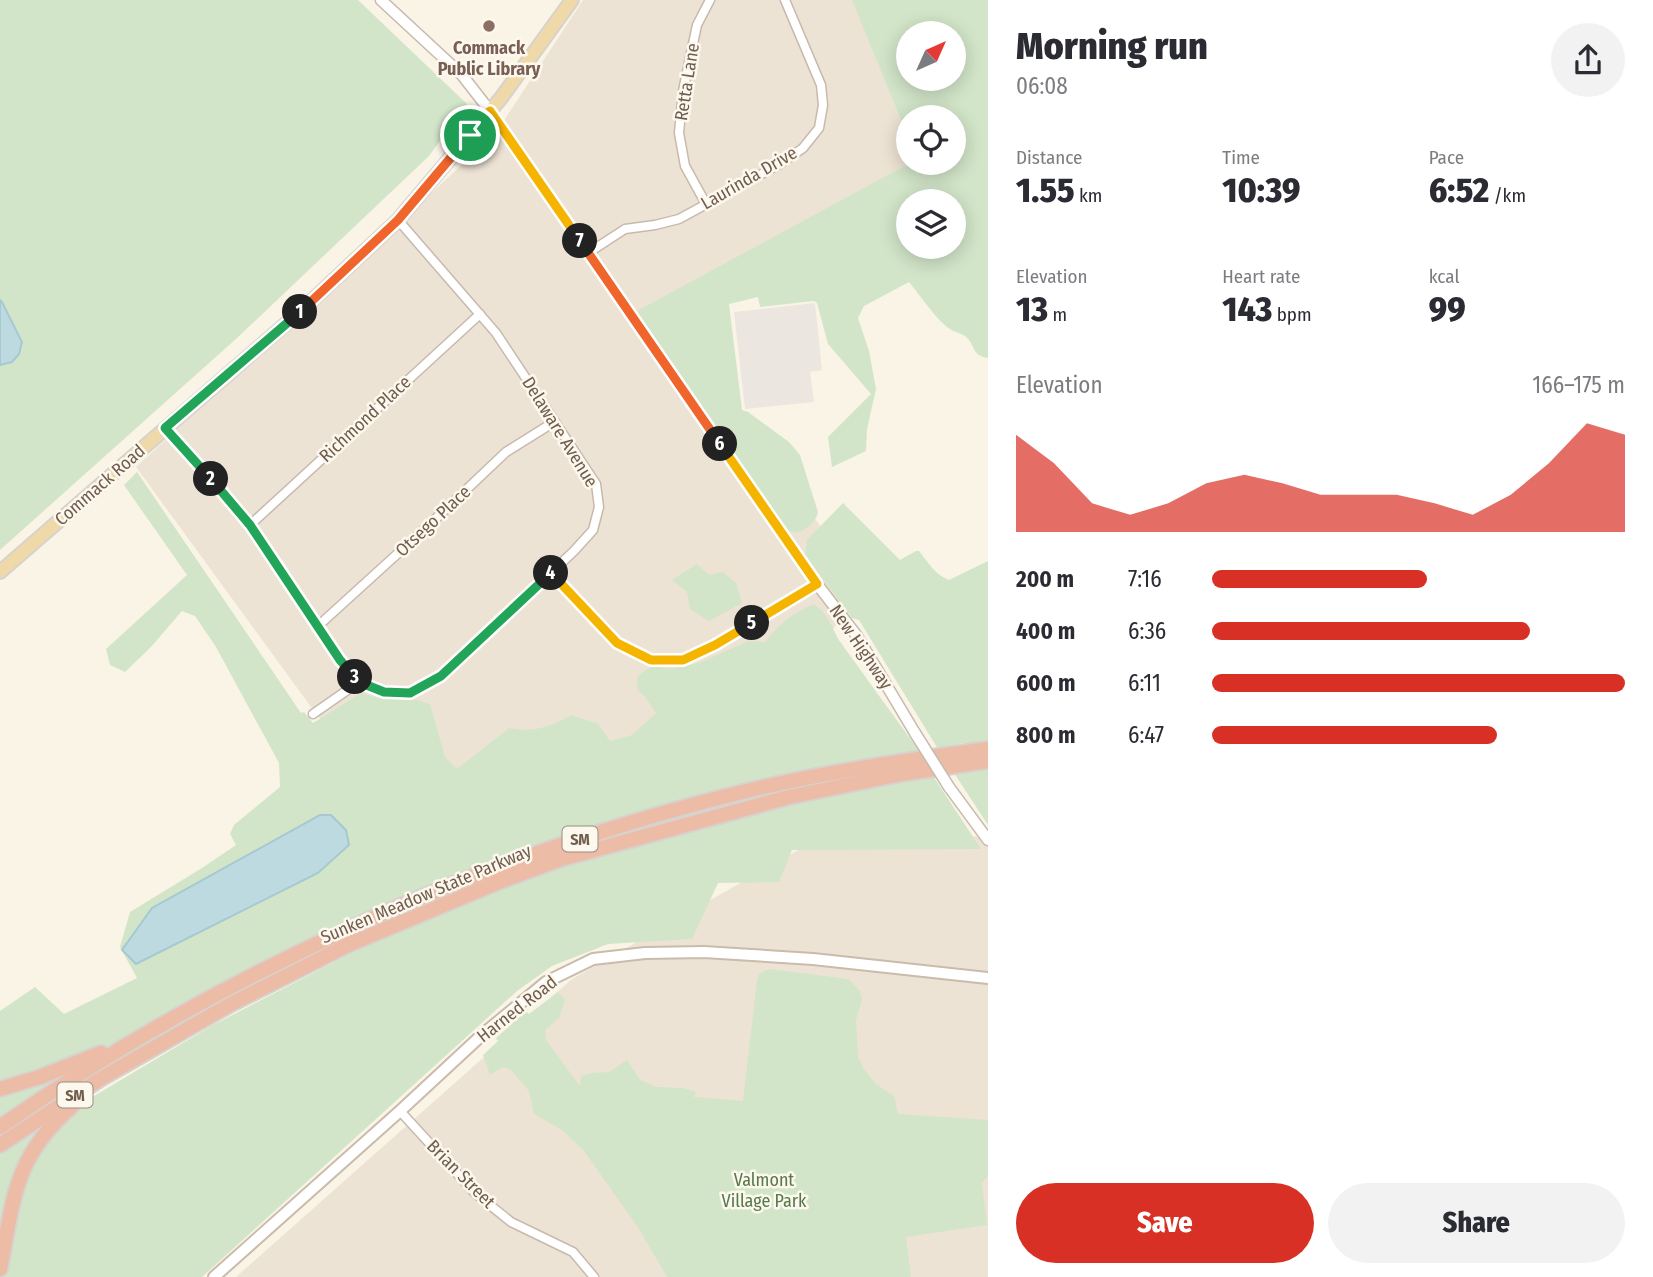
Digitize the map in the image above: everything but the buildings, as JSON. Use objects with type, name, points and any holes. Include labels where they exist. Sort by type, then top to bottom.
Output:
[{"type":"highway","name":"Sunken Meadow State Parkway","points":[[0,1145],[100,1079],[196,1006],[307,949],[401,906],[518,860],[598,833],[755,789],[813,776],[988,749]]},
{"type":"highway","name":"Sunken Meadow State Parkway","points":[[0,1127],[91,1067],[240,999],[332,953],[501,881],[561,859],[789,797],[901,774],[988,761]]},
{"type":"highway","points":[[0,1089],[148,1042]]},
{"type":"highway","points":[[0,1269],[14,1193],[25,1163],[37,1143],[72,1105],[107,1082],[148,1042]]},
{"type":"main road","name":"Commack Road","points":[[0,572],[303,309],[398,220],[490,111],[572,0]]},
{"type":"main road","name":"Harned Road","points":[[214,1277],[483,1034],[546,982],[593,959],[645,953],[704,952],[813,959],[988,978]]},
{"type":"street","name":"New Highway","points":[[381,0],[462,75],[490,111],[817,584],[857,636],[949,787],[988,840]]},
{"type":"street","name":"Retta Lane","points":[[706,204],[685,166],[679,133],[683,91],[697,25],[710,0]]},
{"type":"street","name":"Laurinda Drive","points":[[588,253],[625,229],[679,219],[780,164],[803,148],[819,128],[823,105],[821,85],[785,0]]},
{"type":"street","name":"Delaware Avenue","points":[[359,682],[384,692],[410,693],[441,676],[574,551],[593,530],[599,507],[596,484],[516,362],[480,314],[398,220]]},
{"type":"street","name":"Richmond Place","points":[[250,525],[480,314]]},
{"type":"street","name":"Otsego Place","points":[[318,626],[506,452],[554,422]]},
{"type":"street","points":[[165,428],[250,525],[340,660],[359,682],[313,714]]},
{"type":"street","points":[[552,572],[617,643],[651,660],[683,660],[715,645],[817,584]]},
{"type":"street","name":"Brian Street","points":[[400,1111],[475,1194],[511,1222],[573,1252],[594,1277]]},
{"type":"shaded area","points":[[583,0],[853,0],[896,106],[896,171],[701,281],[685,347],[868,589],[827,636],[659,747],[413,837],[311,707],[136,467],[495,134]]},
{"type":"shaded area","points":[[815,303],[822,370],[810,372],[814,402],[745,409],[734,312]]},
{"type":"shaded area","points":[[835,829],[988,837],[988,1277],[236,1277],[572,979]]},
{"type":"green space","points":[[0,0],[358,0],[467,104],[429,156],[237,338],[0,550]]},
{"type":"green space","points":[[852,0],[988,0],[988,358],[979,355],[965,336],[945,325],[909,282],[864,306],[858,318],[869,351],[876,389],[867,429],[866,451],[832,467],[828,437],[871,394],[828,344],[817,303],[814,301],[760,307],[758,297],[729,304],[742,410],[789,442],[800,455],[818,512],[809,526],[792,532],[782,525],[637,311],[896,171],[896,175],[966,175],[966,105],[896,105],[896,108]]},
{"type":"green space","points":[[137,472],[301,713],[304,712],[313,723],[361,693],[378,698],[417,700],[430,704],[445,757],[457,769],[509,728],[541,728],[571,715],[598,724],[610,741],[632,735],[656,713],[638,690],[637,677],[651,666],[670,669],[699,663],[748,641],[765,642],[787,620],[813,604],[827,616],[841,643],[919,754],[773,781],[338,928],[106,1047],[56,1068],[0,1085],[0,1011],[35,987],[64,1014],[137,978],[120,947],[130,912],[236,845],[230,834],[234,825],[280,787],[279,763],[216,647],[195,616],[182,611],[125,672],[110,665],[106,649],[187,575],[124,485]]},
{"type":"green space","points":[[843,503],[900,560],[919,551],[936,571],[949,580],[988,561],[988,743],[972,746],[963,743],[938,749],[859,620],[852,618],[805,555],[807,540]]},
{"type":"green space","points":[[697,564],[709,575],[723,572],[736,583],[742,603],[709,621],[690,609],[687,592],[672,580]]},
{"type":"green space","points":[[988,766],[988,825],[952,770]]},
{"type":"green space","points":[[931,773],[981,849],[792,850],[779,882],[718,883],[692,939],[608,944],[552,966],[517,991],[202,1277],[5,1277],[20,1196],[30,1169],[53,1132],[84,1102],[213,1025],[352,953],[440,912],[585,859],[713,821]]},
{"type":"green space","name":"Valmont Village Park","points":[[769,969],[848,979],[860,991],[862,1000],[856,1020],[858,1057],[876,1084],[894,1096],[898,1114],[988,1120],[988,1176],[982,1183],[987,1225],[906,1237],[911,1277],[667,1277],[639,1229],[584,1151],[562,1130],[534,1114],[529,1091],[510,1069],[503,1067],[490,1075],[483,1055],[498,1041],[496,1038],[526,1011],[529,1014],[558,992],[565,1000],[559,1018],[545,1030],[546,1040],[580,1086],[581,1076],[609,1072],[627,1060],[640,1080],[656,1087],[682,1088],[696,1092],[694,1097],[743,1101],[757,981],[759,974]]},
{"type":"green space","points":[[45,1082],[50,1089],[0,1122],[0,1096]]},
{"type":"green space","points":[[53,1116],[27,1149],[16,1169],[0,1243],[0,1152]]},
{"type":"water","points":[[0,300],[22,342],[19,354],[12,362],[0,365]]},
{"type":"water","points":[[320,815],[331,815],[346,830],[349,845],[318,873],[136,964],[122,950],[152,908]]},
{"type":"place","name":"Commack Public Library","points":[[489,26]]},
{"type":"route","points":[[490,111],[817,584],[715,645],[683,660],[651,660],[617,643],[552,572],[441,676],[410,693],[384,692],[359,682],[340,660],[250,525],[165,428],[303,309],[398,220],[470,135],[490,111]]}]
